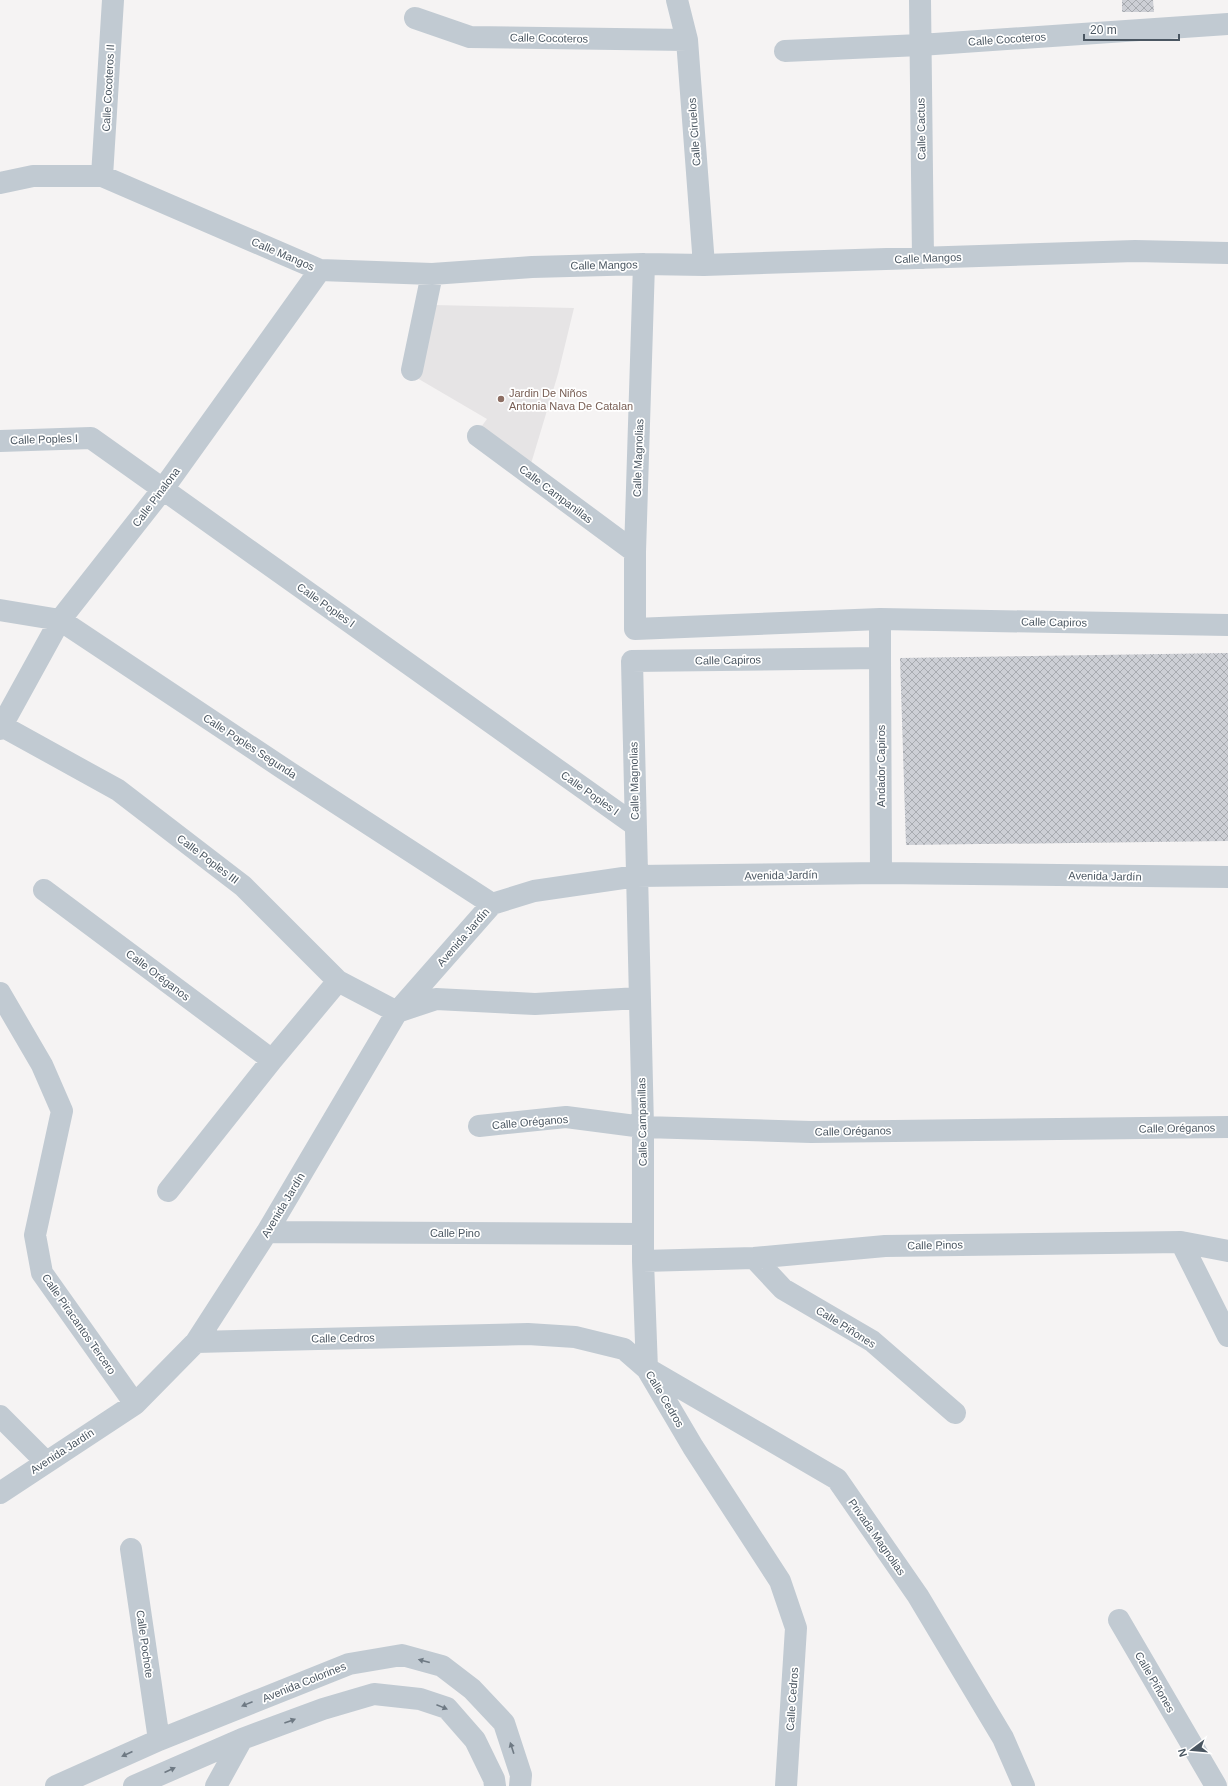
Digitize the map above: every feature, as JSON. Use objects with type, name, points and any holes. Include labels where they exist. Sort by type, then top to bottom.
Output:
[{"type":"street","name":"Calle Cocoteros II","points":[[102,176],[113,0]]},
{"type":"street","name":"Calle Ciruelos","points":[[677,0],[687,40],[704,265]]},
{"type":"street","name":"Calle Cactus","points":[[920,0],[923,258]]},
{"type":"street","name":"Calle Cocoteros","points":[[415,18],[470,37],[687,40]]},
{"type":"street","name":"Calle Cocoteros","points":[[785,51],[920,45],[1228,24]]},
{"type":"street","name":"Calle Mangos","points":[[0,183],[33,176],[102,176],[320,270],[432,274],[532,267],[644,264],[704,265],[1135,251],[1228,254]]},
{"type":"street","name":"Calle Magnolias","points":[[635,628],[635,552],[644,264]]},
{"type":"street","name":"Calle Pinalona","points":[[1,727],[60,620],[163,489],[320,270]]},
{"type":"street","points":[[412,370],[432,274]]},
{"type":"street","name":"Calle Campanillas","points":[[478,436],[635,552]]},
{"type":"street","name":"Calle Poples I","points":[[0,441],[91,438],[635,825]]},
{"type":"street","name":"Calle Poples Segunda","points":[[0,610],[60,620],[277,765],[492,904]]},
{"type":"street","points":[[880,619],[880,658]]},
{"type":"street","name":"Calle Capiros","points":[[635,628],[880,619],[1228,625]]},
{"type":"street","name":"Calle Capiros","points":[[632,661],[880,658]]},
{"type":"street","name":"Andador Capiros","points":[[880,658],[881,874]]},
{"type":"street","name":"Calle Magnolias","points":[[632,661],[637,876]]},
{"type":"street","name":"Calle Poples III","points":[[1,727],[118,790],[243,886],[338,982],[397,1012]]},
{"type":"street","name":"Avenida Jardín","points":[[0,1493],[135,1404],[196,1342],[267,1232],[397,1012],[492,904],[534,891],[637,876],[881,874],[1228,877]]},
{"type":"street","name":"Calle Campanillas","points":[[637,876],[643,1127],[643,1261],[647,1368]]},
{"type":"street","name":"Calle Oréganos","points":[[44,890],[272,1060]]},
{"type":"street","points":[[168,1191],[272,1060],[338,982]]},
{"type":"street","name":"Calle Piracantos Tercero","points":[[0,993],[42,1065],[62,1110],[35,1235],[42,1273],[135,1404]]},
{"type":"street","points":[[397,1012],[436,999],[535,1004],[639,998]]},
{"type":"street","name":"Calle Oréganos","points":[[479,1126],[566,1117],[643,1127],[811,1132],[1228,1127]]},
{"type":"street","name":"Calle Pino","points":[[267,1232],[643,1234]]},
{"type":"street","points":[[1181,1242],[1228,1336]]},
{"type":"street","name":"Calle Pinos","points":[[643,1261],[754,1258],[885,1246],[1181,1242],[1228,1251]]},
{"type":"street","name":"Calle Piñones","points":[[754,1258],[783,1289],[872,1341],[955,1413]]},
{"type":"street","name":"Calle Cedros","points":[[196,1342],[528,1334],[576,1337],[624,1349],[647,1368],[693,1447],[780,1581],[796,1628],[786,1786]]},
{"type":"street","name":"Privada Magnolias","points":[[647,1368],[837,1479],[918,1596],[1003,1738],[1024,1786]]},
{"type":"street","points":[[0,1416],[46,1462]]},
{"type":"street","name":"Calle Pochote","points":[[131,1548],[159,1740]]},
{"type":"street","name":"Calle Piñones","points":[[1119,1620],[1216,1786]]},
{"type":"street","name":"Avenida Colorines","points":[[56,1786],[159,1740],[349,1664],[402,1655],[442,1666],[472,1689],[504,1723],[520,1775],[520,1786]]},
{"type":"street","points":[[134,1786],[242,1739],[323,1709],[374,1694],[420,1699],[447,1708],[475,1740],[494,1779],[495,1786]]},
{"type":"street","points":[[216,1786],[242,1739]]},
{"type":"shaded area","name":"Jardin De Niños Antonia Nava De Catalan","points":[[434,305],[574,308],[558,374],[530,467],[478,431],[487,419],[417,378]]},
{"type":"building","points":[[1122,0],[1153,0],[1154,12],[1122,12]]},
{"type":"building","points":[[1228,653],[1228,841],[906,845],[900,658]]},
{"type":"place","name":"Jardin De Niños Antonia Nava De Catalan","points":[[501,399]]}]
